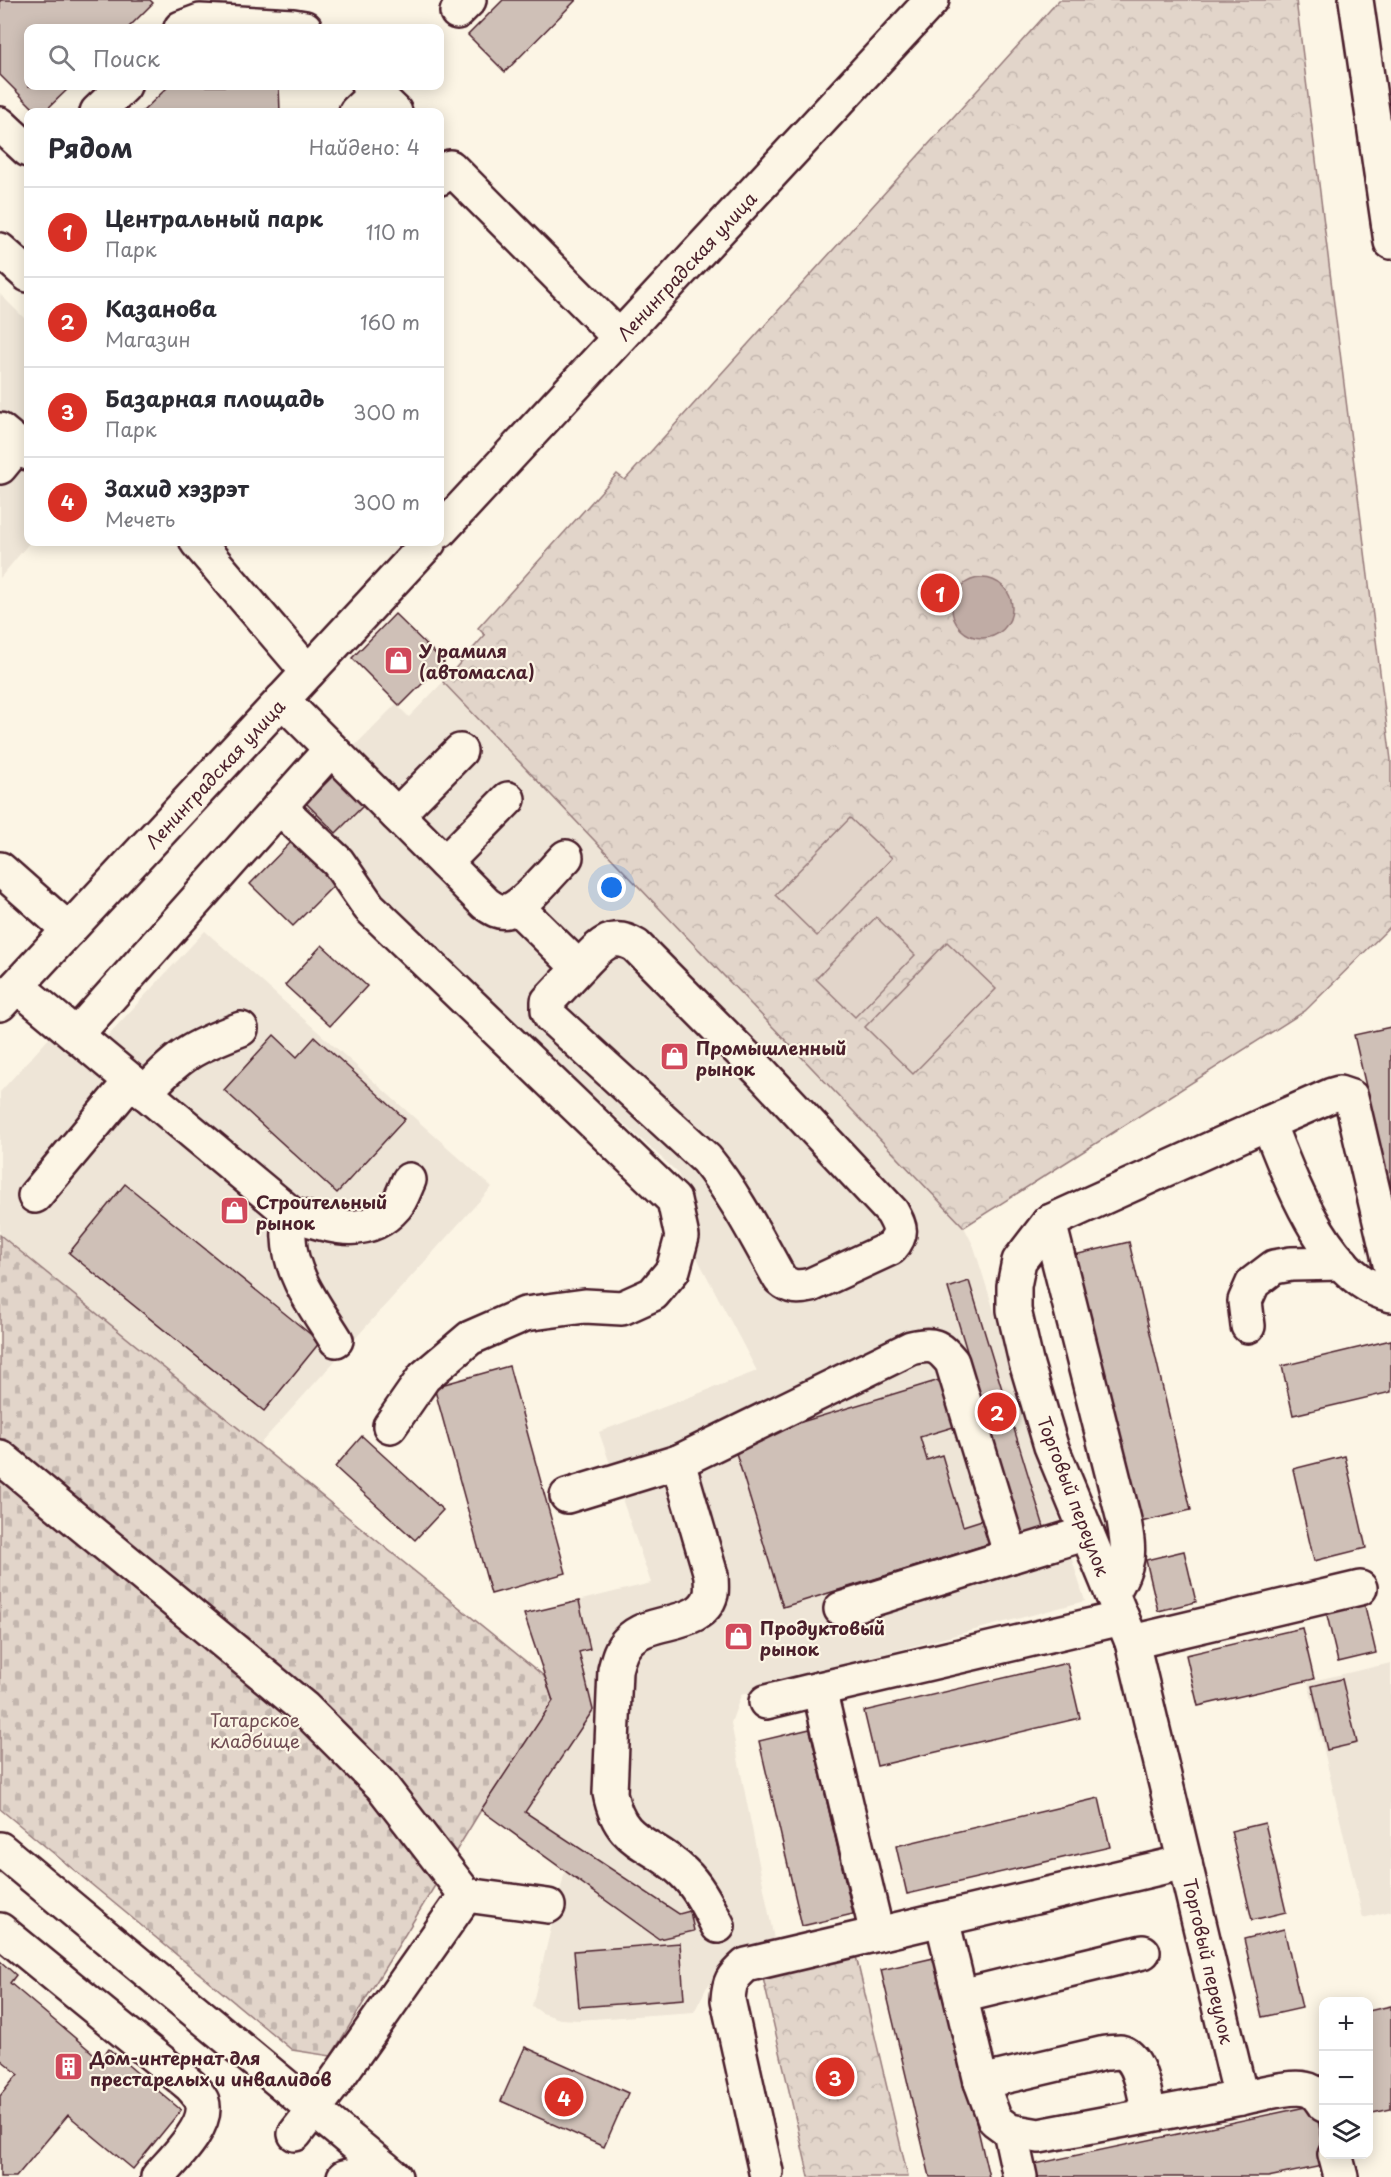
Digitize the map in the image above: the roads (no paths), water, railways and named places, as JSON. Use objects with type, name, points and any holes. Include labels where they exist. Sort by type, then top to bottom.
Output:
[{"type":"main road","name":"Ленинградская улица","points":[[444,526],[932,0]]},
{"type":"main road","points":[[1356,0],[1390,225]]},
{"type":"main road","points":[[192,24],[200,21],[206,11],[281,24]]},
{"type":"main road","points":[[101,108],[120,90]]},
{"type":"main road","points":[[0,124],[24,146]]},
{"type":"main road","points":[[444,168],[619,337]]},
{"type":"main road","points":[[0,250],[24,271]]},
{"type":"main road","points":[[200,546],[308,672]]},
{"type":"main road","name":"Ленинградская улица","points":[[9,995],[425,546]]},
{"type":"main road","points":[[282,700],[495,910],[505,911],[517,907],[566,857]]},
{"type":"main road","points":[[76,1035],[331,749]]},
{"type":"main road","points":[[396,814],[460,751]]},
{"type":"main road","points":[[445,863],[508,799]]},
{"type":"main road","points":[[279,807],[338,862],[369,907],[674,1200],[682,1237],[673,1270],[653,1294],[622,1308],[585,1306],[525,1314],[470,1338],[424,1377],[390,1426]]},
{"type":"main road","points":[[0,869],[69,930]]},
{"type":"main road","points":[[517,907],[579,968]]},
{"type":"main road","points":[[613,939],[626,939],[636,946],[760,1071],[892,1212],[900,1226],[898,1239],[891,1248],[811,1285],[798,1288],[788,1286],[780,1280],[727,1184],[706,1159],[551,1017],[548,1001],[579,968],[605,942],[613,939]]},
{"type":"main road","points":[[9,995],[76,1035],[291,1214],[351,1229],[379,1221],[398,1205],[409,1180]]},
{"type":"main road","points":[[35,1196],[138,1087],[164,1071],[187,1052],[241,1029]]},
{"type":"main road","name":"Торговый переулок","points":[[1240,2098],[1185,1862],[1122,1618],[1051,1446],[1026,1362],[1014,1310],[1014,1286],[1019,1261],[1049,1222],[1339,1093],[1351,1097],[1391,1268]]},
{"type":"main road","points":[[1268,1123],[1296,1193],[1316,1229],[1342,1263],[1367,1285],[1391,1295]]},
{"type":"main road","points":[[291,1214],[288,1238],[292,1262],[301,1282],[336,1340]]},
{"type":"main road","points":[[1049,1222],[1124,1520],[1129,1549],[1125,1570],[1122,1618]]},
{"type":"main road","points":[[1248,1326],[1245,1301],[1253,1283],[1274,1267],[1291,1264],[1342,1263]]},
{"type":"main road","points":[[567,1496],[678,1462],[911,1348],[927,1344],[942,1349],[952,1362],[1011,1556]]},
{"type":"main road","points":[[0,1457],[304,1708],[381,1785],[466,1894],[548,1906]]},
{"type":"main road","points":[[678,1462],[711,1575],[711,1593],[705,1606],[695,1614],[647,1629],[630,1639],[620,1651],[615,1671],[610,1793],[613,1810],[622,1827],[631,1836],[681,1870],[693,1882],[718,1926]]},
{"type":"main road","points":[[841,1609],[1087,1533]]},
{"type":"main road","points":[[766,1702],[1122,1618],[1360,1588]]},
{"type":"main road","points":[[819,1689],[877,1934]]},
{"type":"main road","points":[[0,1849],[305,2122],[390,2172]]},
{"type":"main road","points":[[766,2172],[728,2000],[729,1986],[734,1975],[746,1965],[1185,1862]]},
{"type":"main road","points":[[305,2122],[466,1894]]},
{"type":"main road","points":[[942,1919],[981,2082],[995,2120],[1010,2131],[1039,2136],[1295,2088],[1309,2090],[1319,2098]]},
{"type":"main road","points":[[0,1930],[191,2086],[202,2100],[203,2115],[196,2130],[159,2177]]},
{"type":"main road","points":[[961,1996],[1143,1952]]},
{"type":"main road","points":[[981,2082],[1105,2053],[1122,2052],[1134,2060],[1140,2075],[1149,2115]]},
{"type":"main road","points":[[1010,2131],[1020,2177]]},
{"type":"main road","points":[[1336,2159],[1341,2177]]},
{"type":"main road","points":[[344,2177],[390,2172]]},
{"type":"place","name":"Центральный парк","points":[[940,593]]},
{"type":"place","name":"У рамиля (автомасла)","points":[[398,660]]},
{"type":"place","name":"Промышленный рынок","points":[[675,1057]]},
{"type":"place","name":"Строительный рынок","points":[[235,1211]]},
{"type":"place","name":"Казанова","points":[[997,1412]]},
{"type":"place","name":"Продуктовый рынок","points":[[739,1637]]},
{"type":"place","name":"Дом-интернат для престарелых и инвалидов","points":[[69,2067]]},
{"type":"place","name":"Базарная площадь","points":[[835,2077]]},
{"type":"place","name":"Захид хэзрэт","points":[[564,2097]]},
{"type":"park label","name":"Татарское кладбище","points":[[255,1729]]}]
